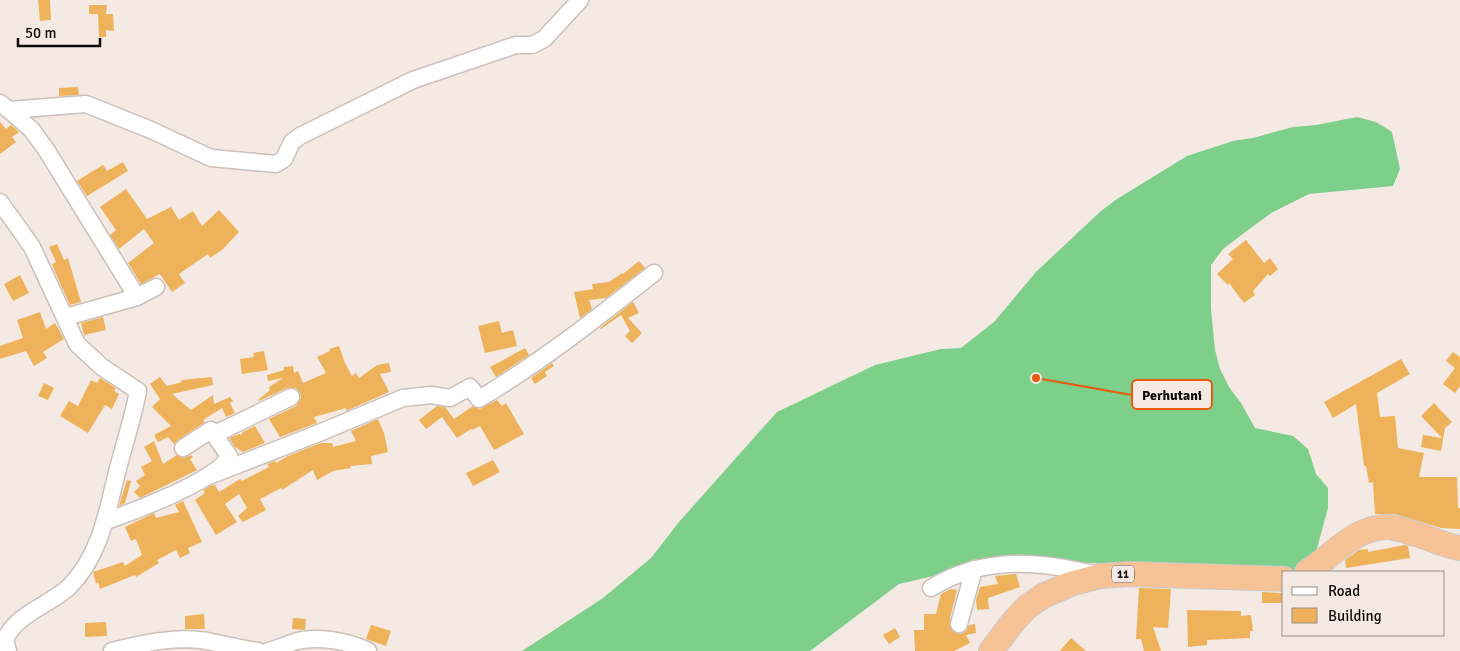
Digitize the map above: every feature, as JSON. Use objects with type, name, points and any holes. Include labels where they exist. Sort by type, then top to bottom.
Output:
[{"type":"highway","points":[[1309,571],[1325,561],[1339,547],[1372,528],[1390,528],[1460,548]]},
{"type":"highway","name":"11","points":[[991,651],[1012,622],[1027,607],[1061,588],[1100,576],[1128,574],[1282,580]]},
{"type":"street","points":[[4,107],[86,104],[151,130],[211,158],[276,164],[284,159],[292,142],[300,136],[413,80],[516,45],[536,43],[544,39],[580,0]]},
{"type":"street","points":[[4,107],[32,130],[137,297]]},
{"type":"street","points":[[0,202],[32,248],[77,344],[102,367],[138,391],[132,422],[117,471],[106,521],[89,562],[69,586],[16,622],[4,639],[8,651]]},
{"type":"street","points":[[106,521],[155,503],[204,478],[403,398],[431,395],[450,398],[470,387],[479,400],[521,375],[654,273]]},
{"type":"street","points":[[66,317],[137,297],[156,287]]},
{"type":"street","points":[[215,434],[291,397]]},
{"type":"street","points":[[183,448],[211,430],[215,434],[228,456],[226,462],[204,478]]},
{"type":"street","points":[[931,588],[950,576],[999,564],[1051,565],[1100,576]]},
{"type":"street","points":[[959,624],[974,569]]},
{"type":"street","points":[[268,651],[296,641],[330,639],[367,651]]},
{"type":"street","points":[[112,651],[139,644],[193,640],[258,651]]},
{"type":"green space","points":[[1357,117],[1376,122],[1392,132],[1400,169],[1393,186],[1309,194],[1273,212],[1256,224],[1223,249],[1211,265],[1211,309],[1215,350],[1220,369],[1229,387],[1241,403],[1255,428],[1293,436],[1308,449],[1316,474],[1328,488],[1328,508],[1316,552],[1303,568],[1282,572],[1007,559],[899,584],[810,651],[522,651],[603,598],[651,558],[679,522],[777,412],[875,365],[941,349],[961,348],[994,322],[1036,272],[1101,211],[1187,156],[1233,141],[1253,138],[1293,127],[1316,125]]},
{"type":"building","points":[[38,0],[50,0],[51,20],[40,21]]},
{"type":"building","points":[[89,5],[107,5],[106,14],[113,14],[114,31],[106,30],[106,37],[99,37],[98,14],[89,14]]},
{"type":"building","points":[[78,87],[79,95],[59,96],[59,88]]},
{"type":"building","points":[[0,122],[6,129],[11,125],[19,132],[12,137],[16,142],[0,154]]},
{"type":"building","points":[[123,162],[128,171],[87,196],[77,181],[103,165],[107,171]]},
{"type":"building","points":[[126,189],[147,219],[171,207],[179,220],[193,211],[202,226],[219,210],[239,232],[223,249],[210,258],[208,254],[179,274],[185,283],[172,292],[160,274],[141,284],[128,263],[154,243],[144,229],[119,249],[110,235],[116,230],[100,207]]},
{"type":"building","points":[[1246,240],[1264,263],[1270,258],[1278,269],[1270,276],[1268,274],[1253,291],[1255,295],[1244,303],[1229,283],[1228,285],[1217,274],[1233,259],[1228,254]]},
{"type":"building","points":[[57,244],[64,260],[68,258],[81,302],[70,305],[55,272],[52,264],[56,262],[49,247]]},
{"type":"building","points":[[639,261],[645,268],[606,298],[589,300],[592,309],[580,318],[574,292],[593,289],[592,284],[609,282]]},
{"type":"building","points":[[20,275],[29,293],[13,301],[4,284]]},
{"type":"building","points":[[633,302],[639,313],[628,318],[642,333],[632,343],[625,336],[630,331],[621,315],[600,328]]},
{"type":"building","points":[[40,312],[46,329],[55,323],[64,339],[43,352],[47,358],[34,366],[26,351],[0,359],[0,346],[23,338],[17,320]]},
{"type":"building","points":[[103,317],[106,330],[84,335],[81,323]]},
{"type":"building","points":[[499,321],[502,333],[513,330],[517,346],[485,353],[478,326]]},
{"type":"building","points":[[339,346],[352,376],[356,373],[359,378],[377,365],[389,363],[391,372],[380,374],[389,392],[346,411],[346,408],[314,417],[317,423],[280,437],[269,419],[296,406],[301,398],[300,393],[296,388],[287,388],[259,401],[270,390],[269,387],[283,378],[268,381],[267,375],[284,370],[284,367],[293,366],[294,373],[298,371],[303,383],[326,373],[317,357],[330,351],[329,349]]},
{"type":"building","points":[[525,348],[529,355],[496,377],[490,367]]},
{"type":"building","points":[[264,351],[268,370],[242,374],[240,359],[254,357],[253,353]]},
{"type":"building","points":[[1453,352],[1460,357],[1460,386],[1455,393],[1443,384],[1455,368],[1446,361]]},
{"type":"building","points":[[1401,359],[1410,374],[1377,393],[1380,417],[1395,416],[1398,448],[1424,453],[1419,477],[1457,477],[1460,529],[1441,528],[1395,514],[1375,514],[1373,482],[1369,483],[1366,466],[1364,466],[1356,404],[1333,418],[1324,402]]},
{"type":"building","points":[[552,363],[554,366],[545,372],[547,376],[535,384],[531,378]]},
{"type":"building","points":[[160,377],[167,386],[182,382],[181,380],[212,377],[213,385],[172,394],[191,410],[213,395],[214,404],[230,397],[233,401],[230,403],[235,413],[226,417],[222,408],[203,420],[205,422],[174,444],[168,437],[158,442],[154,435],[171,426],[152,407],[160,399],[150,384]]},
{"type":"building","points":[[100,378],[116,388],[114,391],[119,394],[112,409],[105,405],[88,433],[60,416],[69,401],[78,406],[91,380],[97,383]]},
{"type":"building","points":[[44,383],[54,388],[48,400],[38,396]]},
{"type":"building","points":[[497,400],[502,406],[506,403],[524,434],[494,450],[480,426],[471,429],[457,438],[442,417],[426,429],[419,420],[437,406],[445,407],[454,419],[473,406],[480,409]]},
{"type":"building","points":[[1434,403],[1452,422],[1445,428],[1441,451],[1421,447],[1423,435],[1442,438],[1421,416]]},
{"type":"building","points":[[378,419],[384,433],[388,452],[371,456],[372,464],[350,466],[351,468],[333,471],[317,480],[313,470],[282,490],[281,488],[260,499],[266,510],[243,522],[238,516],[247,508],[239,494],[225,504],[237,522],[216,535],[195,500],[205,493],[203,490],[210,486],[215,485],[219,492],[240,479],[242,481],[269,467],[267,464],[275,461],[276,463],[288,456],[321,443],[332,443],[333,447],[356,441],[351,431]]},
{"type":"building","points":[[255,426],[265,443],[243,452],[235,447],[229,438],[241,435]]},
{"type":"building","points":[[154,441],[163,464],[177,455],[184,458],[191,455],[193,457],[190,459],[197,470],[140,498],[134,492],[140,486],[136,481],[145,475],[141,467],[152,461],[144,447]]},
{"type":"building","points":[[493,460],[500,472],[473,486],[466,473]]},
{"type":"building","points":[[127,480],[131,481],[125,503],[119,506]]},
{"type":"building","points":[[183,501],[202,542],[188,548],[190,553],[180,558],[176,550],[157,560],[159,563],[136,577],[135,575],[100,589],[98,582],[96,584],[93,572],[123,562],[125,566],[142,555],[136,539],[131,541],[125,527],[154,513],[156,518],[179,512],[175,505]]},
{"type":"building","points":[[1408,546],[1410,558],[1346,568],[1345,560],[1359,550],[1368,549],[1368,552]]},
{"type":"building","points":[[1016,574],[1020,587],[988,598],[989,609],[977,610],[976,600],[980,587],[998,584],[995,576]]},
{"type":"building","points":[[1139,588],[1171,589],[1168,628],[1153,627],[1161,651],[1144,651],[1141,639],[1136,639]]},
{"type":"building","points":[[951,589],[957,590],[950,618],[950,627],[956,633],[961,634],[966,631],[969,625],[975,624],[976,633],[966,635],[970,643],[954,651],[915,651],[914,630],[924,630],[924,614],[936,614],[941,594]]},
{"type":"building","points":[[1262,592],[1282,593],[1282,603],[1262,603]]},
{"type":"building","points":[[1187,610],[1241,611],[1241,616],[1251,615],[1253,631],[1250,631],[1250,638],[1207,640],[1207,645],[1188,647]]},
{"type":"building","points":[[204,614],[205,629],[185,629],[185,616]]},
{"type":"building","points":[[293,618],[306,619],[305,630],[292,629]]},
{"type":"building","points":[[106,622],[107,636],[85,637],[85,623]]},
{"type":"building","points":[[371,625],[391,631],[386,646],[366,639]]},
{"type":"building","points":[[895,628],[900,637],[889,644],[883,635]]},
{"type":"building","points":[[1071,638],[1086,651],[1060,651]]},
{"type":"place","name":"Perhutani","points":[[1036,378]]}]
